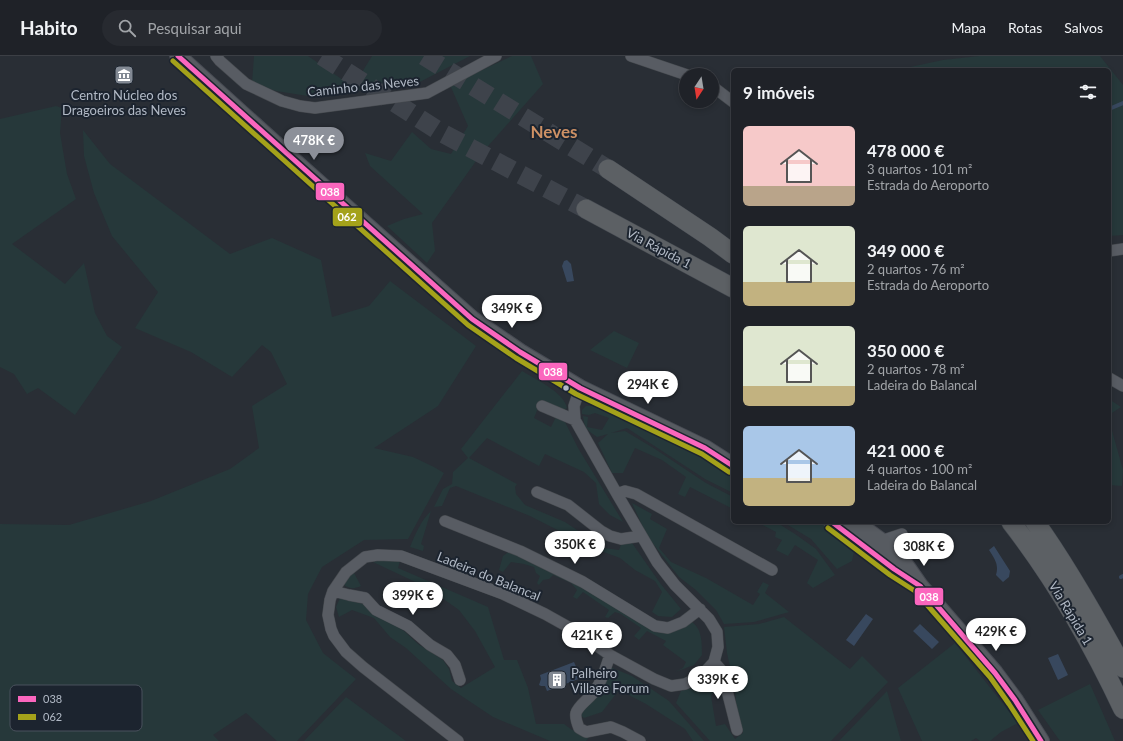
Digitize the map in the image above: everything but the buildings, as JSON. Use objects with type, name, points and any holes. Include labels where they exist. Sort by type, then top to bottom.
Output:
[{"type":"highway","points":[[608,169],[700,230],[731,253]]},
{"type":"highway","name":"Via Rápida 1","points":[[586,209],[731,287]]},
{"type":"highway","name":"Via Rápida 1","points":[[1012,524],[1045,568],[1078,622],[1123,709]]},
{"type":"highway","name":"Via Rápida 1","points":[[1036,524],[1058,554],[1094,614],[1123,668]]},
{"type":"main road","points":[[178,56],[472,319],[520,352],[580,388],[705,448],[731,465]]},
{"type":"main road","points":[[705,448],[731,455]]},
{"type":"main road","points":[[835,524],[894,569],[920,586]]},
{"type":"main road","points":[[840,524],[866,537],[881,541]]},
{"type":"main road","points":[[858,524],[881,541],[904,563],[920,586],[963,634],[995,673],[1015,700],[1041,741]]},
{"type":"street","name":"Caminho das Neves","points":[[216,56],[246,84],[282,101],[315,108],[427,93],[496,56]]},
{"type":"street","points":[[631,56],[679,72]]},
{"type":"street","points":[[719,91],[731,100]]},
{"type":"street","points":[[1111,251],[1123,249]]},
{"type":"street","points":[[1111,379],[1123,386]]},
{"type":"street","points":[[580,388],[574,406],[575,420],[616,494],[657,562],[675,585],[709,619],[718,632],[718,647],[714,662],[722,672],[737,730]]},
{"type":"street","points":[[542,406],[575,420]]},
{"type":"street","points":[[616,494],[625,491],[636,494],[772,570]]},
{"type":"street","points":[[538,492],[568,505],[601,531],[610,536],[621,539],[641,536]]},
{"type":"street","points":[[446,521],[520,552],[583,582],[655,626],[668,628],[683,622],[700,609]]},
{"type":"street","points":[[881,541],[902,534],[904,563]]},
{"type":"street","name":"Ladeira do Balancal","points":[[458,741],[363,667],[346,652],[334,636],[328,615],[333,591],[346,572],[365,557],[378,555],[401,556],[503,594],[545,614],[579,633],[610,654],[654,679],[671,686],[685,684],[700,677],[714,662]]},
{"type":"street","points":[[333,591],[365,598],[376,610],[408,626],[430,645],[447,654],[455,665],[460,680]]},
{"type":"street","points":[[610,654],[596,689],[589,699],[580,706],[576,713],[578,728],[586,732],[611,727],[640,741]]},
{"type":"shaded area","points":[[254,56],[308,56],[353,87],[372,56],[470,56],[414,85],[308,96],[276,91],[252,83]]},
{"type":"shaded area","points":[[512,56],[531,56],[543,84],[481,154],[432,223],[435,251],[427,263],[387,226],[404,219],[423,214],[370,166],[365,153],[391,161],[412,132],[431,149],[451,154],[468,126],[450,85]]},
{"type":"shaded area","points":[[979,56],[1100,56],[1110,68],[905,68],[943,60]]},
{"type":"shaded area","points":[[1111,70],[1123,85],[1123,235],[1111,236]]},
{"type":"shaded area","points":[[56,106],[62,108],[60,133],[67,174],[76,199],[12,244],[65,284],[84,263],[95,313],[107,336],[122,347],[75,415],[38,388],[27,394],[14,374],[0,367],[0,119]]},
{"type":"shaded area","points":[[83,130],[110,164],[230,254],[272,238],[321,260],[332,317],[369,306],[390,281],[476,346],[438,406],[374,448],[413,457],[444,473],[408,539],[364,540],[322,567],[308,594],[306,620],[323,653],[356,679],[297,741],[277,741],[246,713],[213,735],[219,741],[0,741],[0,524],[69,525],[151,501],[230,469],[259,448],[252,406],[287,384],[271,352],[262,345],[232,377],[191,352],[135,328],[158,292],[112,236],[94,193],[84,156]]},
{"type":"shaded area","points":[[614,331],[639,343],[627,368],[590,350]]},
{"type":"shaded area","points":[[522,371],[555,391],[565,402],[567,408],[562,411],[540,403],[534,418],[551,427],[556,417],[565,422],[578,448],[623,522],[610,515],[599,504],[596,483],[584,472],[545,454],[539,466],[487,438],[469,458],[517,484],[515,487],[516,494],[525,505],[565,522],[604,548],[619,550],[622,542],[632,543],[660,583],[681,609],[672,617],[658,616],[652,612],[662,592],[655,581],[635,570],[620,558],[593,548],[530,516],[456,486],[450,488],[442,506],[434,507],[443,489],[452,484],[453,472],[468,458],[461,449]]},
{"type":"shaded area","points":[[1111,400],[1121,407],[1111,414]]},
{"type":"shaded area","points":[[586,406],[593,406],[731,471],[731,492],[705,479],[627,428],[611,433],[625,431],[706,483],[731,496],[731,508],[690,487],[685,497],[678,494],[686,477],[662,460],[635,448],[623,473],[612,473],[598,443],[608,434],[597,437],[594,435],[585,426],[583,416],[588,417],[587,427],[602,430],[609,418],[595,413],[589,415],[582,414],[582,410]]},
{"type":"shaded area","points":[[1111,427],[1123,470],[1122,486],[1111,485]]},
{"type":"shaded area","points":[[632,503],[652,514],[650,519],[667,529],[659,548],[671,562],[706,578],[753,605],[760,594],[757,592],[763,582],[769,585],[765,593],[789,612],[754,622],[724,624],[716,610],[696,590],[679,577],[647,536]]},
{"type":"shaded area","points":[[431,511],[421,544],[424,546],[423,551],[410,547],[421,523]]},
{"type":"shaded area","points":[[761,524],[779,524],[795,534],[816,549],[835,575],[813,588],[807,583],[818,560],[795,545],[788,556],[776,550],[782,540],[775,537],[776,532]]},
{"type":"shaded area","points":[[786,524],[823,524],[857,545],[852,561],[837,569],[811,539]]},
{"type":"shaded area","points":[[510,551],[554,571],[650,626],[692,622],[700,632],[702,655],[694,665],[675,672],[683,668],[686,662],[663,645],[666,641],[647,631],[639,640],[634,636],[641,628],[621,614],[615,612],[608,618],[605,617],[609,610],[583,592],[577,599],[573,597],[577,590],[571,583],[553,575],[549,579],[543,580],[539,585],[537,583],[540,576],[536,573],[534,567],[524,564],[511,562],[503,572],[499,570],[503,556]]},
{"type":"shaded area","points":[[382,560],[400,561],[398,568],[488,607],[504,660],[517,660],[528,688],[536,724],[564,724],[572,730],[592,733],[586,741],[550,741],[493,717],[451,689],[406,648],[390,637],[374,618],[352,610],[339,617],[336,607],[340,598],[363,604],[404,631],[418,644],[443,660],[449,669],[452,681],[461,688],[495,667],[475,631],[459,610],[428,588],[373,562]]},
{"type":"shaded area","points":[[354,573],[361,586],[352,588],[344,585],[349,576]]},
{"type":"shaded area","points":[[784,617],[850,669],[862,656],[888,682],[831,741],[710,741],[676,703],[681,691],[694,688],[714,677],[718,679],[719,687],[711,696],[716,726],[725,724],[735,739],[743,733],[737,715],[735,690],[727,653],[724,627],[759,624]]},
{"type":"shaded area","points":[[955,643],[1018,723],[1001,732],[990,741],[980,741],[976,738],[971,741],[922,741],[898,688]]},
{"type":"shaded area","points":[[610,667],[632,676],[669,701],[704,741],[693,741],[685,729],[646,704],[619,690],[602,712],[584,718],[579,714]]},
{"type":"shaded area","points":[[1090,684],[1115,741],[1060,741],[1038,710]]},
{"type":"shaded area","points":[[887,691],[901,741],[839,741]]},
{"type":"shaded area","points":[[346,697],[406,741],[304,741]]},
{"type":"water","points":[[567,260],[571,264],[574,281],[567,282],[562,266],[564,261]]},
{"type":"water","points":[[994,546],[1010,571],[1009,577],[1003,582],[996,575],[996,562],[989,550]]},
{"type":"water","points":[[866,614],[873,619],[854,646],[846,640]]},
{"type":"water","points":[[920,624],[939,642],[932,649],[913,631]]},
{"type":"water","points":[[1058,654],[1068,675],[1058,680],[1048,658]]},
{"type":"water","points":[[574,662],[581,678],[547,691],[545,686],[539,685],[541,679],[540,675]]},
{"type":"waterway","points":[[1111,108],[1123,103]]},
{"type":"tunnel","points":[[322,56],[442,133],[586,209]]},
{"type":"tunnel","points":[[424,56],[608,169]]},
{"type":"transit line","name":"038","points":[[178,56],[472,319],[520,352],[580,388],[705,448],[731,465]]},
{"type":"transit line","name":"062","points":[[173,61],[468,325],[516,358],[576,394],[702,454],[729,472]]},
{"type":"transit line","name":"038","points":[[835,524],[894,569],[920,586],[995,673],[1015,700],[1041,741]]},
{"type":"transit line","name":"062","points":[[828,528],[890,575],[915,591],[990,677],[1033,741]]},
{"type":"place","name":"Centro Núcleo dos Dragoeiros das Neves","points":[[124,75]]},
{"type":"place","name":"Palheiro Village Forum","points":[[557,680]]},
{"type":"district","name":"Neves","points":[[554,131]]}]
